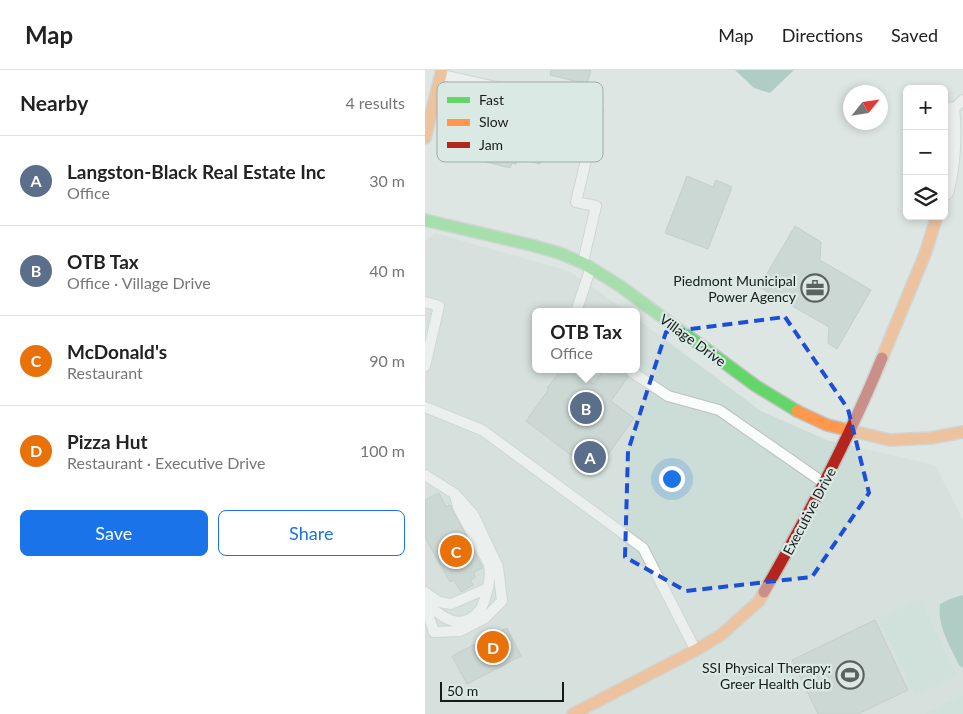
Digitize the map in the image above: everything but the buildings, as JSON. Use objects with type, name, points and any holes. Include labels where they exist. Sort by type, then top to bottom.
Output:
[{"type":"street","points":[[425,138],[437,88]]},
{"type":"street","points":[[948,176],[956,106]]},
{"type":"street","name":"Village Drive","points":[[425,220],[531,245],[559,253],[587,266],[619,286],[755,386],[793,409],[827,425],[890,440],[931,438],[963,432]]},
{"type":"street","name":"Executive Drive","points":[[573,714],[696,650],[727,631],[759,601],[806,520],[865,398],[925,254],[936,220]]},
{"type":"lane","points":[[441,72],[482,82]]},
{"type":"lane","points":[[577,308],[587,266],[596,206],[576,202],[586,162]]},
{"type":"lane","points":[[425,302],[439,306],[425,366]]},
{"type":"lane","points":[[634,373],[668,396],[719,410],[824,483]]},
{"type":"lane","points":[[425,408],[482,430],[643,548],[696,650]]},
{"type":"lane","points":[[425,475],[455,494],[473,514],[498,567],[502,602],[485,618],[460,631],[430,632],[425,604]]},
{"type":"lane","points":[[425,604],[440,616],[454,622],[471,620],[481,609],[488,588],[489,564],[458,507],[455,494]]},
{"type":"lane","points":[[425,592],[439,602],[451,604],[488,588]]},
{"type":"highlighted area","points":[[785,317],[848,409],[869,493],[812,577],[686,591],[625,557],[628,451],[666,332]]},
{"type":"shaded area","points":[[735,70],[794,70],[770,93],[754,88]]},
{"type":"shaded area","points":[[435,233],[569,271],[622,308],[532,308],[532,373],[640,373],[640,321],[761,411],[827,440],[935,465],[963,520],[963,694],[923,714],[425,714],[425,242]]},
{"type":"shaded area","points":[[963,595],[963,668],[959,665],[942,628],[940,604]]},
{"type":"shaded area","points":[[920,598],[957,676],[915,696],[878,618]]},
{"type":"shaded area","points":[[963,694],[963,714],[923,714]]},
{"type":"traffic: fast","points":[[425,220],[531,245],[559,253],[583,263],[620,286],[756,386],[797,411]]},
{"type":"traffic: slow","points":[[439,82],[442,70]]},
{"type":"traffic: slow","points":[[425,138],[437,90]]},
{"type":"traffic: slow","points":[[882,358],[925,254],[936,220]]},
{"type":"traffic: slow","points":[[797,411],[827,425],[890,440],[931,438],[963,432]]},
{"type":"traffic: slow","points":[[573,714],[721,635],[759,601],[764,592]]},
{"type":"traffic: jam","points":[[764,592],[827,477],[856,418],[882,358]]},
{"type":"place","name":"Piedmont Municipal Power Agency","points":[[815,288]]},
{"type":"place","name":"OTB Tax","points":[[586,408]]},
{"type":"place","name":"Langston-Black Real Estate Inc","points":[[590,457]]},
{"type":"place","name":"McDonald's","points":[[456,551]]},
{"type":"place","name":"Pizza Hut","points":[[493,647]]},
{"type":"place","name":"SSI Physical Therapy: Greer Health Club","points":[[850,675]]}]
